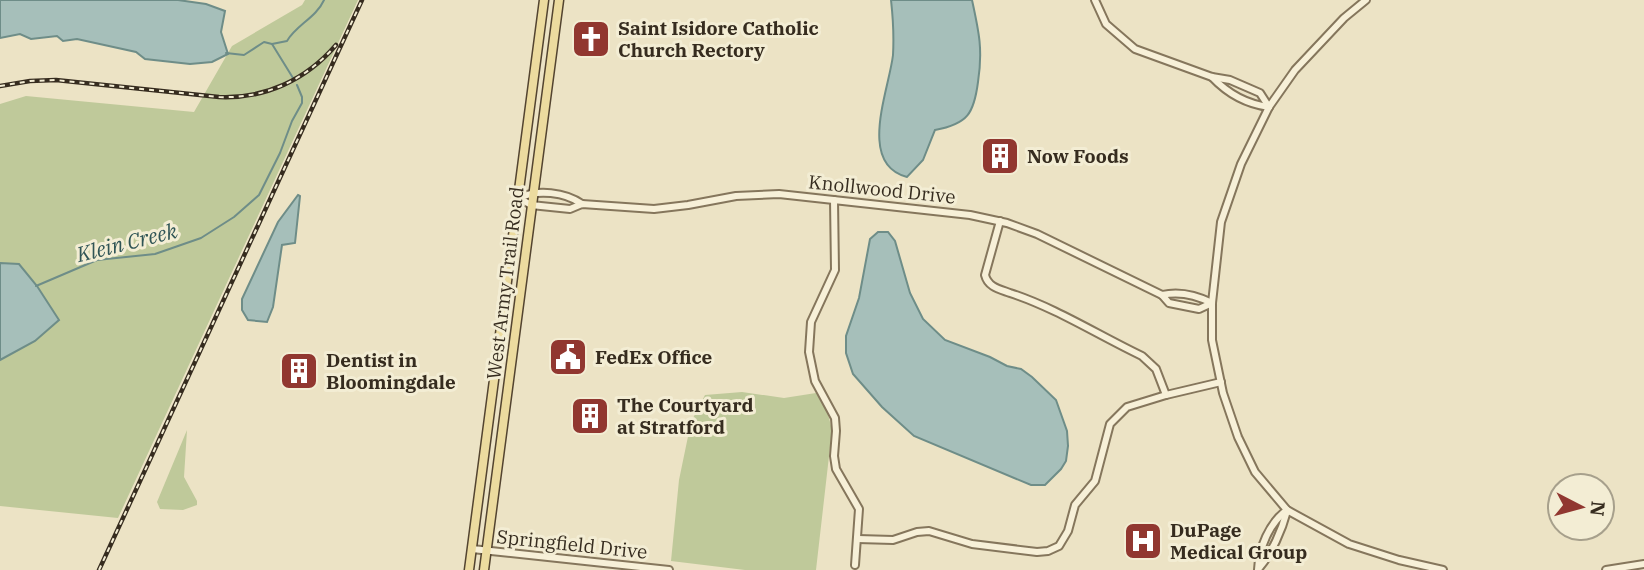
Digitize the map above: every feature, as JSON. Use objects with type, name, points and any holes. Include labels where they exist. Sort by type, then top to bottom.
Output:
[{"type":"main road","name":"West Army Trail Road","points":[[469,570],[544,0]]},
{"type":"main road","name":"West Army Trail Road","points":[[484,570],[559,0]]},
{"type":"street","points":[[1094,0],[1106,24],[1135,48],[1260,93],[1269,107]]},
{"type":"street","points":[[1366,0],[1306,56],[1269,107],[1241,164],[1221,222],[1212,303],[1212,340],[1221,382],[1238,437],[1255,472],[1287,510],[1349,544],[1443,570]]},
{"type":"street","points":[[1212,77],[1225,91],[1253,105],[1269,107]]},
{"type":"street","points":[[519,198],[533,191]]},
{"type":"street","name":"Knollwood Drive","points":[[533,191],[573,198],[582,204]]},
{"type":"street","name":"Knollwood Drive","points":[[519,198],[531,205],[570,209],[582,204],[654,209],[736,196],[769,194],[951,212],[999,221],[1050,239],[1162,295],[1168,303],[1199,309],[1212,303]]},
{"type":"street","points":[[834,200],[835,270],[811,323],[808,352],[815,381],[835,418],[834,456],[841,480],[859,509],[855,565]]},
{"type":"street","points":[[999,221],[985,275],[989,284],[1029,299],[1142,355],[1156,369],[1167,395]]},
{"type":"street","name":"Knollwood Drive","points":[[1162,295],[1196,295],[1212,303]]},
{"type":"street","points":[[858,539],[893,540],[929,531],[972,544],[1024,551],[1048,551],[1059,547],[1069,531],[1075,505],[1095,481],[1110,424],[1127,407],[1221,382]]},
{"type":"street","points":[[1259,569],[1267,559],[1283,526],[1287,510]]},
{"type":"street","name":"Springfield Drive","points":[[472,549],[669,570]]},
{"type":"street","points":[[1606,570],[1644,564]]},
{"type":"green space","points":[[305,0],[358,0],[118,518],[0,506],[0,104],[26,96],[194,112],[232,46],[302,5]]},
{"type":"green space","points":[[742,392],[784,398],[816,393],[828,414],[832,430],[816,570],[745,570],[671,561],[679,480],[691,422],[705,395]]},
{"type":"green space","points":[[187,430],[184,477],[197,505],[183,510],[160,509],[157,502]]},
{"type":"water","points":[[0,0],[178,0],[206,4],[225,11],[221,32],[228,54],[212,62],[190,64],[145,59],[136,52],[77,39],[63,41],[57,36],[31,39],[20,34],[0,38]]},
{"type":"water","points":[[891,0],[972,0],[979,41],[979,71],[971,109],[962,120],[935,130],[923,160],[907,177],[892,169],[883,157],[880,142],[882,106],[893,55]]},
{"type":"water","points":[[298,195],[295,243],[282,245],[273,307],[267,322],[248,320],[242,310],[242,299],[278,222]]},
{"type":"water","points":[[878,232],[888,232],[895,241],[910,293],[923,319],[945,340],[1007,366],[1021,369],[1056,400],[1067,431],[1068,446],[1066,461],[1045,485],[1031,485],[914,436],[882,407],[853,374],[846,353],[846,336],[859,298],[870,239]]},
{"type":"water","points":[[0,263],[19,264],[59,320],[35,341],[0,360]]},
{"type":"waterway","points":[[272,44],[287,41],[295,30],[316,12],[324,0]]},
{"type":"waterway","name":"Klein Creek","points":[[226,53],[244,55],[264,42],[272,44],[293,78]]},
{"type":"waterway","name":"Klein Creek","points":[[36,286],[97,260],[155,254],[201,238],[234,217],[259,195],[280,153],[302,103],[297,85]]},
{"type":"railway","points":[[99,570],[362,0]]},
{"type":"railway","points":[[0,86],[56,80],[236,97],[284,85],[312,68],[336,45]]},
{"type":"place","name":"Saint Isidore Catholic Church Rectory","points":[[591,39]]},
{"type":"place","name":"Now Foods","points":[[1000,156]]},
{"type":"place","name":"FedEx Office","points":[[568,357]]},
{"type":"place","name":"Dentist in Bloomingdale","points":[[299,371]]},
{"type":"place","name":"The Courtyard at Stratford","points":[[590,416]]},
{"type":"place","name":"DuPage Medical Group","points":[[1143,541]]}]
